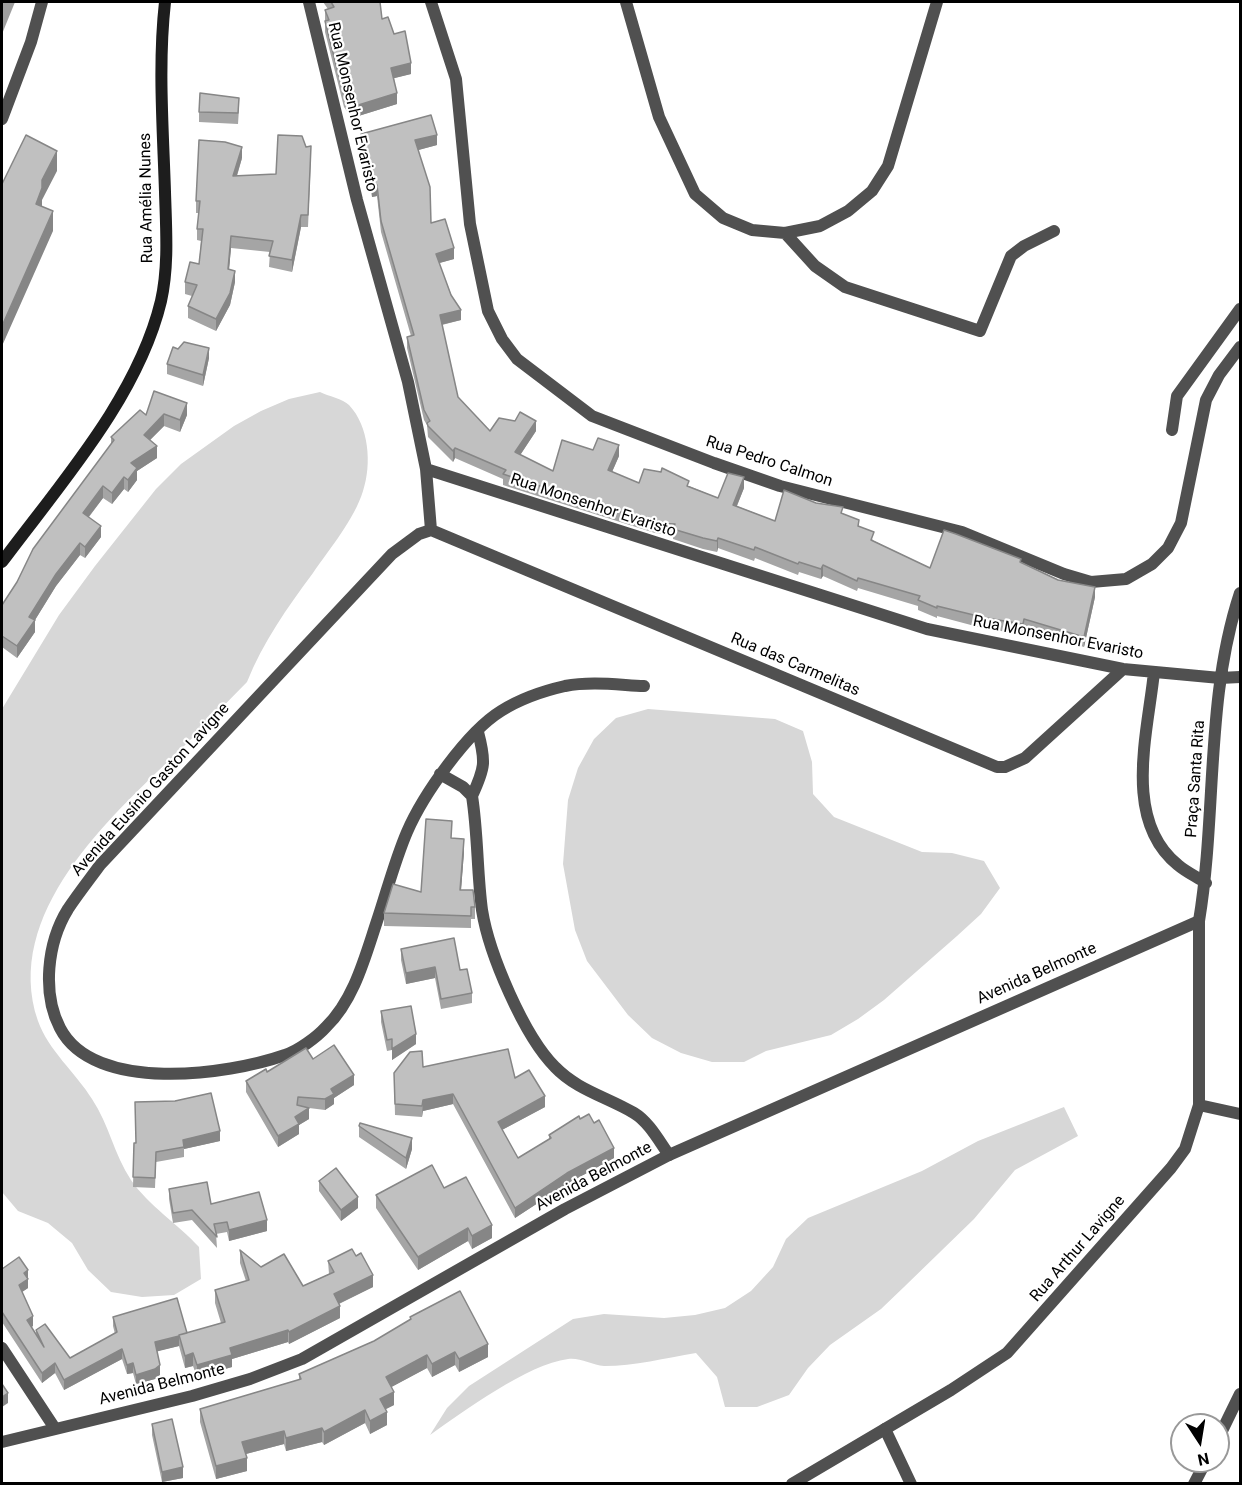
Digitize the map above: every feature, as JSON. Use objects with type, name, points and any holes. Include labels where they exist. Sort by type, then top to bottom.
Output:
[{"type":"main road","name":"Rua Amélia Nunes","points":[[2,562],[97,434],[144,352],[161,300],[167,250],[162,107],[165,2]]},
{"type":"street","points":[[2,120],[31,42],[42,2]]},
{"type":"street","name":"Rua Monsenhor Evaristo","points":[[309,2],[357,200],[408,382],[426,469],[927,629],[1123,669],[1220,678],[1240,677]]},
{"type":"street","name":"Rua Pedro Calmon","points":[[432,2],[458,90],[470,224],[488,311],[502,339],[517,359],[592,416],[780,486],[962,532],[1064,574],[1091,582],[1126,579],[1152,564],[1167,548],[1180,523],[1206,400],[1219,375],[1240,347]]},
{"type":"street","points":[[626,2],[659,117],[695,194],[723,218],[752,230],[785,233],[820,226],[848,211],[872,191],[888,165],[938,2]]},
{"type":"street","points":[[785,233],[814,266],[845,287],[980,330],[1011,256],[1024,246],[1054,231]]},
{"type":"street","points":[[1172,430],[1178,396],[1240,309]]},
{"type":"street","points":[[426,469],[431,530]]},
{"type":"street","name":"Rua das Carmelitas","points":[[431,530],[997,767],[1025,758],[1123,669]]},
{"type":"street","name":"Avenida Eusínio Gaston Lavigne","points":[[431,530],[419,534],[392,554],[100,865],[66,911],[52,949],[48,986],[55,1017],[66,1040],[86,1055],[128,1071],[184,1075],[230,1070],[288,1054],[326,1027],[347,999],[361,968],[407,831],[440,774],[478,732],[499,712],[518,702],[567,686],[603,684],[644,686]]},
{"type":"street","name":"Praça Santa Rita","points":[[1199,921],[1206,883],[1220,678],[1240,593]]},
{"type":"street","name":"Praça Santa Rita","points":[[1154,672],[1142,785],[1148,821],[1163,849],[1178,865],[1206,883]]},
{"type":"street","points":[[478,732],[485,759],[484,770],[472,796],[482,911],[497,964],[521,1013],[554,1067],[576,1085],[635,1114],[652,1131],[669,1155]]},
{"type":"street","points":[[440,774],[463,787],[472,796]]},
{"type":"street","name":"Avenida Belmonte","points":[[2,1442],[192,1396],[250,1379],[302,1359],[565,1209],[669,1155],[1199,921]]},
{"type":"street","name":"Rua Arthur Lavigne","points":[[792,1484],[951,1390],[1007,1353],[1171,1168],[1185,1149],[1199,1105],[1199,921]]},
{"type":"street","points":[[1199,1105],[1240,1114]]},
{"type":"street","points":[[2,1348],[54,1428]]},
{"type":"street","points":[[1230,1414],[1240,1394]]},
{"type":"street","points":[[885,1429],[911,1484]]},
{"type":"shaded area","points":[[2,2],[15,2],[2,34]]},
{"type":"shaded area","points":[[320,392],[349,405],[365,434],[368,457],[366,480],[354,513],[276,626],[247,682],[122,807],[68,871],[48,906],[35,943],[31,981],[38,1021],[48,1042],[98,1109],[131,1180],[146,1198],[199,1247],[201,1279],[174,1295],[142,1297],[111,1292],[88,1270],[72,1243],[48,1223],[18,1211],[2,1192],[2,709],[59,615],[156,489],[181,464],[234,426],[261,411],[289,399]]},
{"type":"shaded area","points":[[648,709],[775,719],[803,731],[812,762],[813,794],[834,817],[922,852],[952,853],[984,861],[1000,888],[981,914],[884,1000],[831,1035],[766,1051],[744,1062],[712,1062],[681,1053],[652,1038],[628,1015],[587,961],[575,930],[563,864],[568,800],[578,768],[594,739],[616,718]]},
{"type":"shaded area","points":[[1064,1107],[1078,1136],[1015,1170],[974,1219],[881,1309],[830,1345],[808,1368],[789,1395],[757,1407],[725,1407],[717,1377],[696,1353],[616,1366],[568,1359],[552,1363],[516,1379],[430,1435],[447,1408],[469,1386],[573,1319],[604,1314],[664,1318],[695,1315],[725,1308],[751,1291],[773,1267],[786,1239],[808,1218],[922,1171],[978,1141]]},
{"type":"building","points":[[331,2],[380,2],[382,19],[388,17],[394,34],[405,31],[411,63],[391,68],[397,93],[352,107],[344,96],[325,21],[329,20],[325,10],[334,7]]},
{"type":"building","points":[[200,93],[239,98],[238,113],[199,112]]},
{"type":"building","points":[[431,115],[437,135],[415,140],[430,187],[431,223],[445,219],[454,248],[436,254],[451,295],[461,310],[440,315],[458,397],[490,431],[499,418],[515,421],[520,412],[536,421],[515,452],[553,471],[562,440],[593,450],[598,438],[619,445],[608,470],[639,483],[644,469],[661,472],[662,468],[689,481],[687,486],[718,498],[728,473],[744,477],[733,505],[775,521],[784,490],[816,503],[843,507],[841,513],[859,520],[858,526],[874,532],[871,540],[930,568],[944,530],[1021,559],[1020,562],[1058,580],[1095,587],[1084,637],[1024,619],[1023,624],[937,606],[937,608],[918,600],[920,596],[858,578],[857,581],[823,565],[821,569],[799,562],[798,564],[755,547],[754,550],[718,538],[717,541],[703,538],[673,529],[675,524],[655,523],[509,476],[503,474],[506,470],[455,448],[453,451],[427,423],[430,421],[424,410],[407,337],[414,335],[381,221],[377,185],[372,186],[361,134]]},
{"type":"building","points":[[26,135],[57,151],[42,180],[42,188],[36,204],[53,211],[2,326],[2,184]]},
{"type":"building","points":[[278,135],[302,136],[306,147],[311,146],[308,215],[301,215],[292,260],[269,256],[273,241],[231,236],[228,269],[235,271],[230,293],[216,319],[188,306],[197,285],[185,282],[190,262],[199,264],[203,229],[197,229],[200,201],[196,201],[199,140],[225,142],[242,147],[233,176],[276,174]]},
{"type":"building","points":[[184,342],[209,348],[203,375],[167,364],[173,347],[178,349]]},
{"type":"building","points":[[154,391],[187,403],[180,420],[164,414],[144,435],[157,446],[131,463],[137,468],[128,480],[124,477],[112,493],[103,486],[83,513],[101,526],[85,547],[80,543],[56,574],[29,617],[35,620],[17,646],[2,636],[2,605],[17,582],[33,549],[114,440],[111,437],[140,410],[146,415]]},
{"type":"building","points":[[426,819],[452,821],[451,838],[464,839],[460,890],[473,890],[475,907],[471,907],[471,916],[384,913],[393,884],[421,892]]},
{"type":"building","points":[[454,938],[460,970],[467,969],[472,993],[441,999],[435,967],[406,973],[401,949]]},
{"type":"building","points":[[411,1006],[416,1034],[392,1049],[392,1039],[387,1040],[381,1011]]},
{"type":"building","points":[[334,1045],[354,1075],[331,1089],[334,1094],[325,1099],[298,1097],[297,1105],[309,1108],[295,1117],[299,1124],[278,1136],[246,1081],[266,1069],[267,1072],[306,1048],[313,1059]]},
{"type":"building","points":[[508,1049],[515,1078],[529,1070],[545,1096],[498,1122],[518,1158],[551,1138],[549,1135],[579,1116],[580,1119],[589,1114],[594,1123],[599,1120],[614,1148],[567,1173],[515,1208],[453,1094],[423,1100],[422,1106],[395,1104],[394,1073],[410,1052],[422,1051],[423,1067]]},
{"type":"building","points":[[211,1093],[220,1131],[183,1140],[184,1147],[156,1152],[155,1178],[133,1177],[134,1143],[136,1143],[135,1102],[175,1101]]},
{"type":"building","points":[[360,1123],[412,1138],[406,1158],[359,1126]]},
{"type":"building","points":[[432,1165],[444,1188],[466,1177],[492,1225],[472,1236],[468,1228],[418,1257],[376,1195]]},
{"type":"building","points":[[336,1168],[358,1197],[341,1210],[319,1181]]},
{"type":"building","points":[[207,1182],[211,1204],[259,1192],[267,1220],[229,1230],[227,1222],[214,1224],[217,1237],[192,1210],[173,1213],[169,1189]]},
{"type":"building","points":[[352,1249],[356,1256],[361,1253],[373,1275],[334,1294],[340,1306],[289,1332],[288,1330],[230,1348],[232,1355],[197,1365],[193,1353],[185,1356],[179,1335],[225,1322],[215,1290],[249,1280],[240,1250],[261,1267],[284,1254],[303,1286],[334,1272],[328,1261]]},
{"type":"building","points":[[19,1257],[28,1270],[24,1273],[28,1279],[19,1285],[33,1316],[27,1320],[44,1347],[36,1330],[45,1324],[70,1358],[117,1332],[113,1317],[177,1298],[187,1333],[155,1342],[160,1365],[136,1375],[133,1363],[127,1365],[122,1349],[64,1380],[55,1363],[42,1373],[2,1312],[2,1269]]},
{"type":"building","points":[[460,1291],[488,1344],[459,1359],[455,1352],[432,1364],[427,1355],[386,1377],[394,1392],[380,1399],[387,1412],[370,1421],[365,1410],[324,1432],[322,1428],[286,1438],[284,1431],[242,1442],[247,1458],[216,1466],[200,1409],[301,1379],[299,1374],[374,1341],[411,1319],[410,1317]]},
{"type":"building","points":[[2,1384],[8,1393],[2,1397]]},
{"type":"building","points":[[172,1419],[183,1467],[162,1472],[152,1424]]}]
